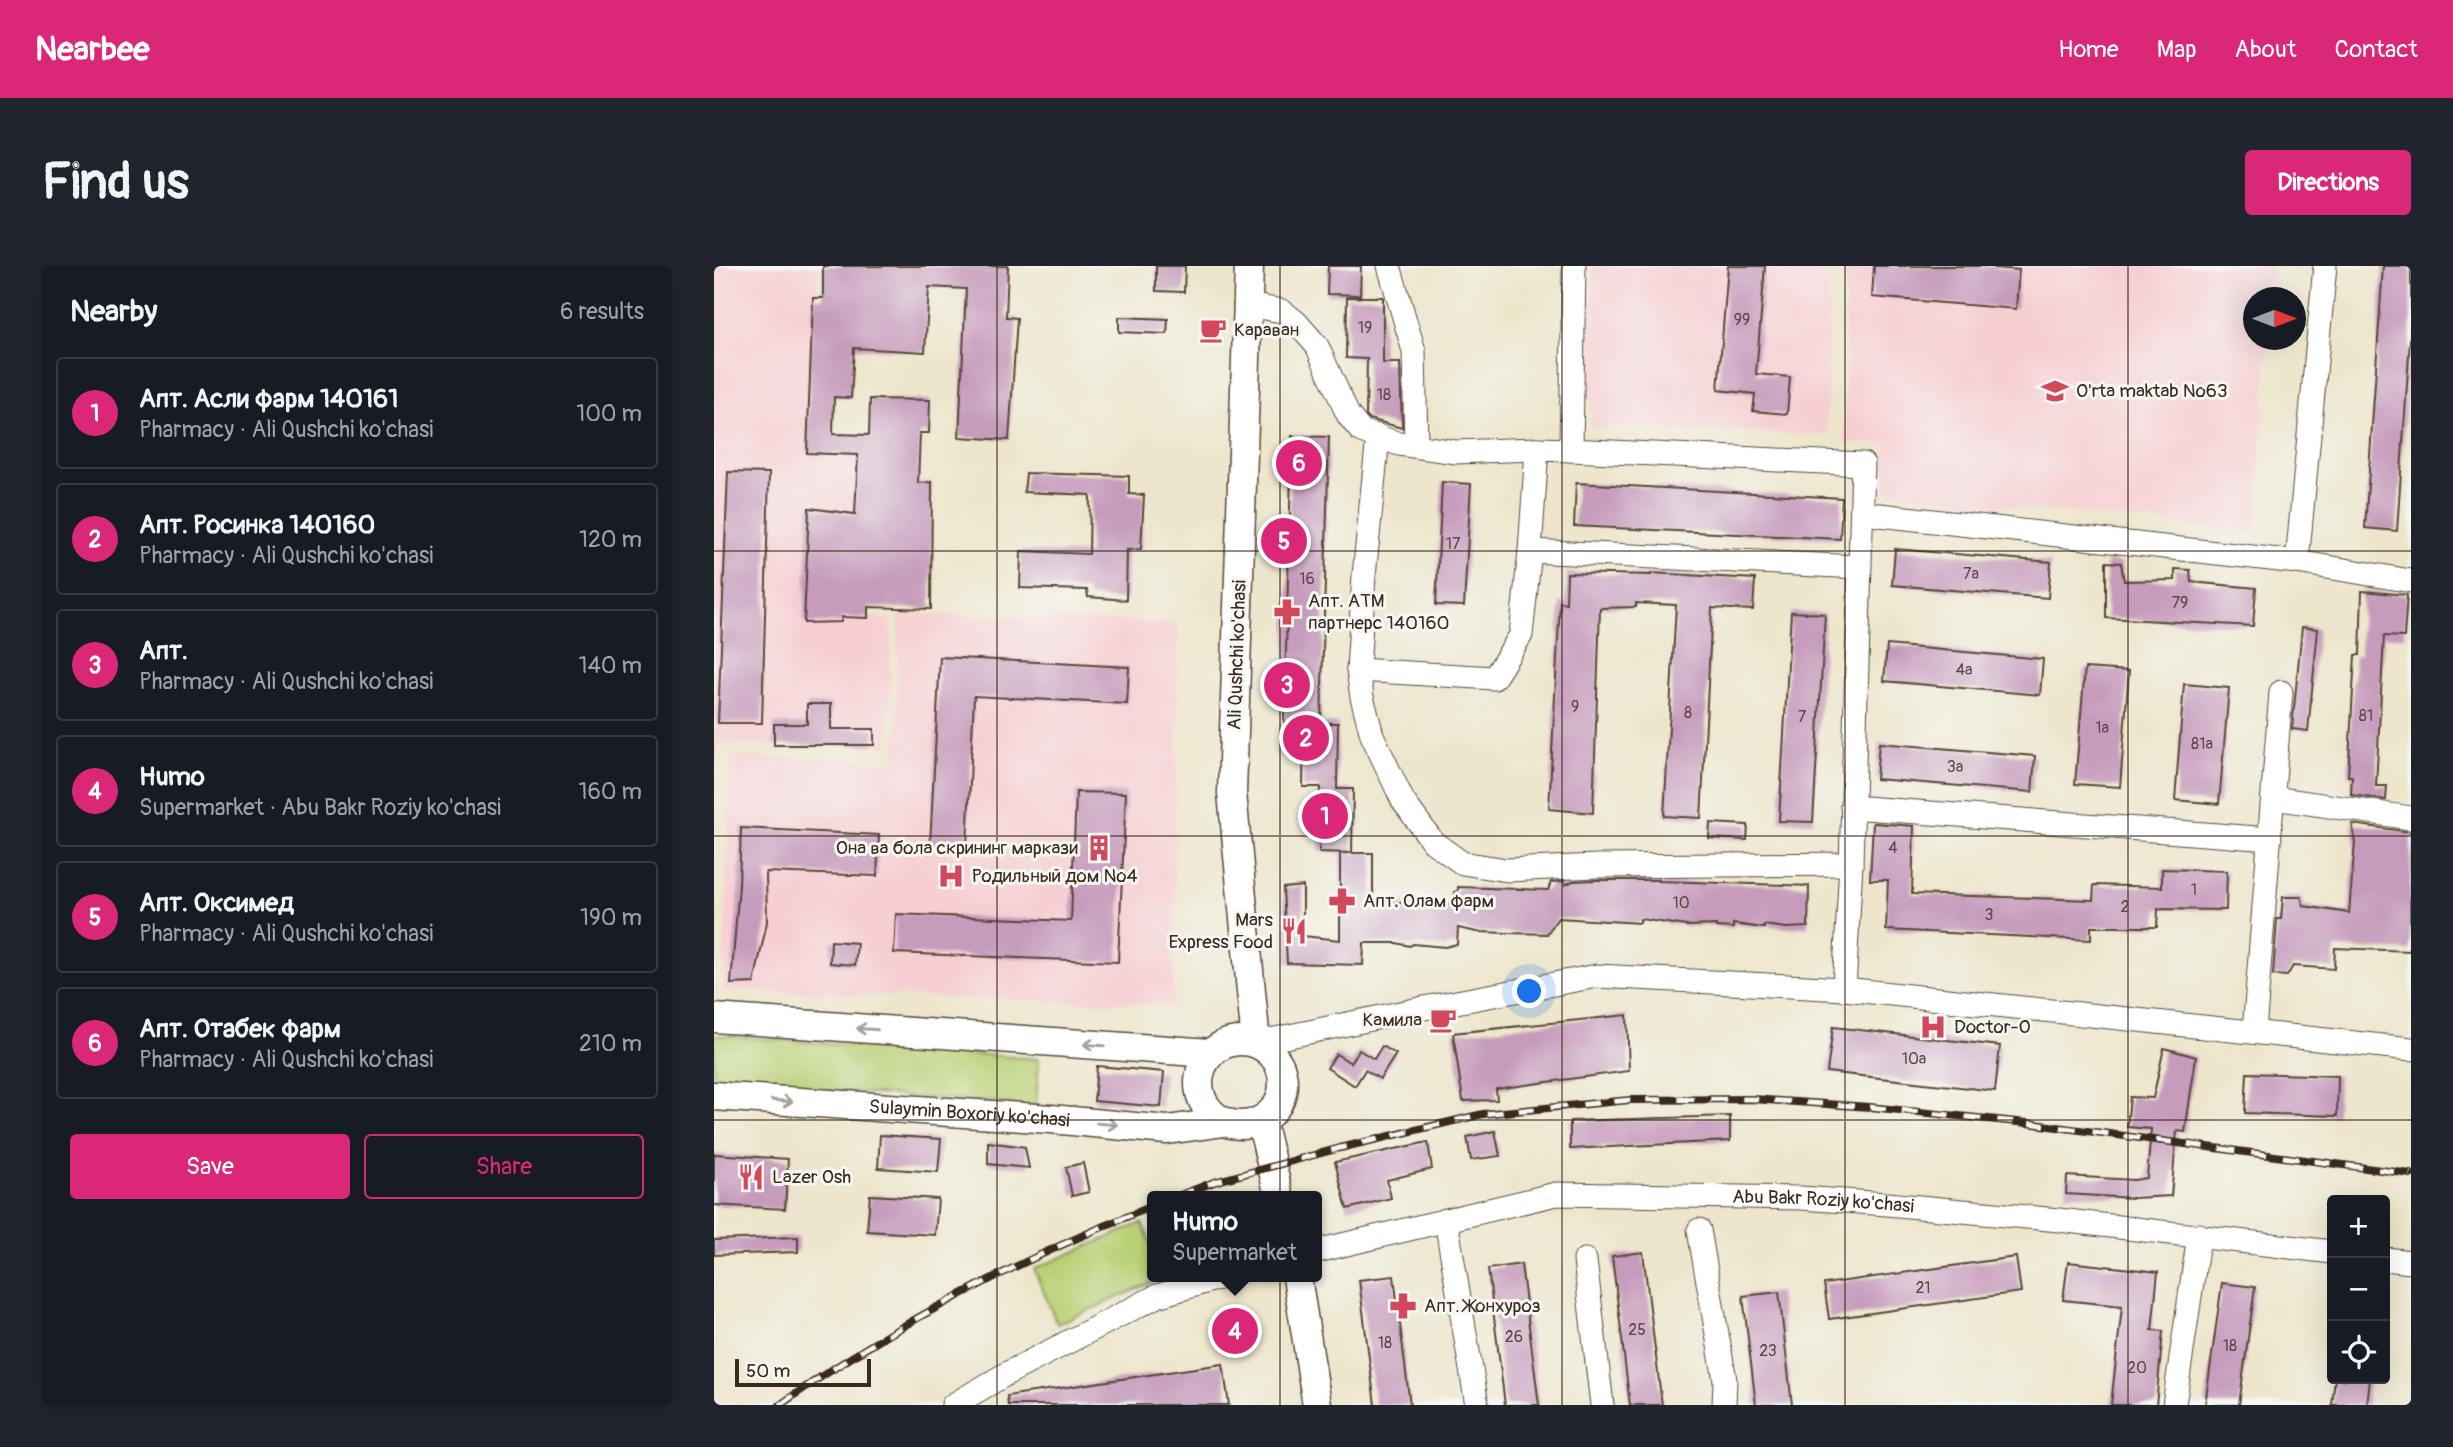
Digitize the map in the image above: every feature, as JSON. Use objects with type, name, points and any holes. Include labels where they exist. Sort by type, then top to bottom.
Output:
[{"type":"main road","name":"Ali Qushchi ko'chasi","points":[[1249,266],[1232,793],[1256,1043]]},
{"type":"main road","points":[[714,1018],[1211,1053]]},
{"type":"main road","points":[[1244,1040],[1256,1043],[1269,1050],[1278,1061],[1283,1075],[1279,1102],[1270,1114],[1249,1125],[1224,1122],[1212,1115],[1199,1091],[1203,1064],[1221,1045],[1244,1040]]},
{"type":"main road","points":[[1167,1130],[1190,1108],[1192,1092],[1192,1079],[1173,1051]]},
{"type":"main road","name":"Sulaymin Boxoriy ko'chasi","points":[[714,1096],[1051,1119],[1167,1130],[1224,1122]]},
{"type":"main road","points":[[1261,1120],[1278,1191]]},
{"type":"main road","points":[[1298,1282],[1317,1405]]},
{"type":"street","points":[[1389,266],[1413,351],[1416,446]]},
{"type":"street","points":[[1571,450],[1574,266]]},
{"type":"street","points":[[2297,562],[2325,266]]},
{"type":"street","points":[[1248,305],[1282,310],[1317,346],[1348,415],[1361,431],[1399,444],[1456,452],[1571,450],[1863,464],[1851,864],[1844,989]]},
{"type":"street","points":[[1378,436],[1358,670],[1372,735],[1403,801],[1433,842],[1462,863],[1507,870],[1597,866],[1851,864]]},
{"type":"street","points":[[1358,670],[1494,678],[1521,635],[1537,449]]},
{"type":"street","points":[[1862,513],[2297,562],[2411,581]]},
{"type":"street","points":[[1530,551],[1859,567]]},
{"type":"street","points":[[2254,1032],[2281,692]]},
{"type":"street","points":[[2273,798],[2411,818]]},
{"type":"street","points":[[1852,807],[2270,839]]},
{"type":"street","points":[[1256,1043],[1597,976],[1844,989],[2411,1049]]},
{"type":"street","name":"Abu Bakr Roziy ko'chasi","points":[[1322,1250],[1556,1194],[1787,1198],[1900,1205],[2327,1251]]},
{"type":"street","points":[[1446,1220],[1477,1405]]},
{"type":"street","points":[[1699,1230],[1725,1380],[1724,1405]]},
{"type":"street","points":[[2174,1405],[2199,1236]]},
{"type":"street","points":[[1585,1260],[1602,1405]]},
{"type":"street","points":[[2390,1260],[2411,1262]]},
{"type":"street","points":[[953,1405],[1006,1374],[1157,1296],[1205,1282]]},
{"type":"shaded area","points":[[714,266],[818,266],[808,433],[873,435],[868,617],[891,619],[889,746],[718,744],[717,761],[714,761]]},
{"type":"shaded area","points":[[1593,266],[1829,266],[1827,435],[1590,427]]},
{"type":"shaded area","name":"O'rta maktab №63","points":[[1845,266],[2272,266],[2271,287],[2243,287],[2243,350],[2267,350],[2256,533],[1886,493],[1885,443],[1845,443]]},
{"type":"shaded area","name":"Родильный дом №4","points":[[899,613],[1179,623],[1173,1005],[723,990],[730,756],[896,762]]},
{"type":"green space","points":[[714,1035],[1039,1059],[1036,1106],[714,1082]]},
{"type":"green space","points":[[1142,1223],[1147,1234],[1147,1282],[1154,1282],[1057,1324],[1034,1269]]},
{"type":"building","points":[[823,266],[1008,266],[1006,317],[1017,318],[1009,440],[959,437],[966,289],[929,287],[925,352],[854,348],[851,398],[834,397],[833,434],[869,435],[870,399],[930,400],[929,433],[920,433],[918,483],[932,482],[931,609],[868,607],[868,618],[842,617],[841,622],[804,623],[809,508],[855,514],[858,455],[807,453],[813,298],[823,298]]},
{"type":"building","points":[[1156,266],[1185,266],[1184,292],[1156,291]]},
{"type":"building","points":[[1328,266],[1361,266],[1360,295],[1327,294]]},
{"type":"building","points":[[1728,266],[1765,266],[1756,374],[1790,377],[1787,414],[1753,411],[1755,394],[1718,390]]},
{"type":"building","points":[[1874,266],[1995,266],[2019,270],[2016,309],[1872,297]]},
{"type":"building","points":[[2383,266],[2411,266],[2411,325],[2397,531],[2365,528]]},
{"type":"building","points":[[1347,297],[1383,297],[1383,363],[1400,363],[1402,428],[1366,416],[1367,359],[1346,358]]},
{"type":"building","points":[[1119,317],[1168,319],[1167,334],[1119,332]]},
{"type":"building","points":[[1292,436],[1329,437],[1321,723],[1338,723],[1337,789],[1353,789],[1352,853],[1319,852],[1320,787],[1303,787],[1304,721],[1284,722]]},
{"type":"building","points":[[728,472],[769,473],[762,723],[718,723]]},
{"type":"building","points":[[1026,473],[1129,476],[1129,494],[1144,495],[1141,549],[1127,550],[1126,600],[1088,597],[1087,590],[1020,588],[1021,551],[1089,554],[1090,495],[1024,492]]},
{"type":"building","points":[[1442,482],[1471,484],[1464,606],[1436,605]]},
{"type":"building","points":[[1576,483],[1842,498],[1840,539],[1574,526]]},
{"type":"building","points":[[1895,549],[2051,562],[2048,598],[1892,585]]},
{"type":"building","points":[[2106,562],[2121,563],[2124,581],[2175,580],[2175,569],[2190,570],[2191,582],[2256,588],[2253,626],[2106,618]]},
{"type":"building","points":[[1567,573],[1651,573],[1755,579],[1753,610],[1712,608],[1701,818],[1664,816],[1676,605],[1636,603],[1636,607],[1600,608],[1593,813],[1549,809],[1560,602],[1566,603]]},
{"type":"building","points":[[2362,591],[2407,595],[2404,637],[2384,636],[2376,786],[2387,786],[2386,800],[2351,795],[2352,776],[2348,776],[2355,655],[2360,655]]},
{"type":"building","points":[[1791,612],[1825,614],[1813,822],[1779,821]]},
{"type":"building","points":[[2302,627],[2318,629],[2308,731],[2292,729]]},
{"type":"building","points":[[1887,645],[2043,659],[2040,695],[1884,681]]},
{"type":"building","points":[[940,657],[1129,667],[1127,704],[974,696],[967,846],[930,845]]},
{"type":"building","points":[[2085,668],[2129,671],[2120,787],[2075,784]]},
{"type":"building","points":[[2184,684],[2229,688],[2219,804],[2175,800]]},
{"type":"building","points":[[807,704],[831,704],[831,729],[874,729],[874,745],[774,745],[774,724],[807,724]]},
{"type":"building","points":[[1879,743],[2035,756],[2032,792],[1876,779]]},
{"type":"building","name":"Она ва бола скрининг маркази","points":[[1076,792],[1126,793],[1118,962],[894,953],[896,914],[1071,921]]},
{"type":"building","points":[[1710,823],[1748,825],[1747,840],[1709,838]]},
{"type":"building","points":[[1873,823],[1914,826],[1912,894],[2093,900],[2094,885],[2162,887],[2162,869],[2227,871],[2226,910],[2158,909],[2157,927],[2091,927],[2091,940],[1886,930],[1888,880],[1870,880]]},
{"type":"building","points":[[2352,824],[2411,832],[2410,951],[2335,948],[2334,969],[2293,966],[2287,976],[2273,975],[2277,919],[2281,919],[2283,897],[2301,897],[2304,906],[2349,913],[2355,842]]},
{"type":"building","points":[[741,828],[879,835],[877,876],[766,872],[767,922],[754,983],[731,984],[739,885]]},
{"type":"building","points":[[1340,853],[1373,853],[1373,902],[1455,904],[1458,887],[1548,890],[1551,882],[1564,881],[1565,885],[1573,881],[1659,880],[1809,886],[1808,927],[1764,925],[1764,928],[1733,924],[1733,928],[1716,925],[1687,926],[1640,919],[1640,923],[1558,918],[1547,934],[1477,932],[1458,928],[1457,944],[1445,947],[1364,943],[1363,965],[1287,963],[1283,888],[1303,886],[1303,936],[1340,940]]},
{"type":"building","points":[[831,941],[857,943],[855,965],[830,963]]},
{"type":"building","points":[[1627,1015],[1629,1071],[1496,1089],[1497,1100],[1463,1101],[1453,1033]]},
{"type":"building","points":[[1833,1027],[2000,1046],[1995,1091],[1827,1072]]},
{"type":"building","points":[[1382,1046],[1396,1054],[1380,1079],[1365,1070],[1355,1086],[1327,1068],[1336,1054],[1351,1063],[1359,1050],[1374,1059]]},
{"type":"building","points":[[2164,1048],[2196,1057],[2185,1132],[2177,1131],[2171,1196],[2133,1198],[2066,1194],[2067,1176],[2134,1180],[2147,1178],[2151,1129],[2127,1127],[2130,1097],[2153,1098]]},
{"type":"building","points":[[1097,1066],[1164,1072],[1161,1107],[1094,1101]]},
{"type":"building","points":[[2247,1073],[2338,1076],[2337,1116],[2245,1113]]},
{"type":"building","points":[[1730,1116],[1730,1141],[1570,1149],[1570,1121]]},
{"type":"building","points":[[1495,1131],[1500,1156],[1471,1160],[1467,1137]]},
{"type":"building","points":[[880,1135],[941,1139],[938,1172],[878,1168]]},
{"type":"building","points":[[988,1142],[1025,1147],[1029,1168],[988,1164]]},
{"type":"building","points":[[1428,1142],[1432,1169],[1387,1180],[1391,1198],[1347,1209],[1335,1162]]},
{"type":"building","points":[[714,1154],[788,1159],[785,1209],[714,1205]]},
{"type":"building","points":[[1083,1163],[1089,1192],[1072,1196],[1066,1167]]},
{"type":"building","points":[[870,1195],[938,1199],[935,1235],[867,1231]]},
{"type":"building","points":[[798,1237],[798,1252],[714,1255],[714,1240]]},
{"type":"building","points":[[1643,1252],[1662,1405],[1630,1405],[1612,1256]]},
{"type":"building","points":[[2016,1257],[2021,1292],[1829,1319],[1824,1284]]},
{"type":"building","points":[[2068,1262],[2158,1272],[2152,1330],[2163,1331],[2156,1405],[2111,1405],[2122,1306],[2063,1300]]},
{"type":"building","points":[[1521,1264],[1539,1405],[1505,1405],[1488,1269]]},
{"type":"building","points":[[1394,1276],[1410,1405],[1375,1405],[1359,1280]]},
{"type":"building","points":[[2222,1283],[2255,1287],[2239,1405],[2205,1405]]},
{"type":"building","points":[[1779,1292],[1792,1405],[1756,1405],[1743,1296]]},
{"type":"building","points":[[1223,1364],[1229,1405],[1008,1405],[1007,1396]]},
{"type":"building","points":[[2334,1384],[2369,1384],[2367,1405],[2332,1405]]},
{"type":"railway","points":[[1191,1191],[1214,1182],[1340,1148],[1483,1114],[1630,1100],[1752,1099],[1870,1107],[2027,1123],[2411,1174]]},
{"type":"railway","points":[[780,1405],[913,1320],[1056,1247],[1147,1208]]},
{"type":"place","name":"Караван","points":[[1213,330]]},
{"type":"place","name":"O'rta maktab №63","points":[[2055,391]]},
{"type":"place","name":"Апт. Отабек фарм","points":[[1299,463]]},
{"type":"place","name":"Апт. Оксимед","points":[[1284,541]]},
{"type":"place","name":"Апт. АТМ партнерс 140160","points":[[1287,612]]},
{"type":"place","name":"Апт.","points":[[1287,685]]},
{"type":"place","name":"Апт. Росинка 140160","points":[[1306,738]]},
{"type":"place","name":"Апт. Асли фарм 140161","points":[[1325,816]]},
{"type":"place","name":"Она ва бола скрининг маркази","points":[[1099,848]]},
{"type":"place","name":"Родильный дом №4","points":[[951,876]]},
{"type":"place","name":"Апт. Олам фарм","points":[[1342,901]]},
{"type":"place","name":"Mars Express Food","points":[[1294,931]]},
{"type":"place","name":"Камила","points":[[1443,1020]]},
{"type":"place","name":"Doctor-O","points":[[1933,1027]]},
{"type":"place","name":"Lazer Osh","points":[[751,1177]]},
{"type":"place","name":"Апт. Жонхуроз","points":[[1403,1306]]},
{"type":"place","name":"Humo","points":[[1235,1331]]}]
